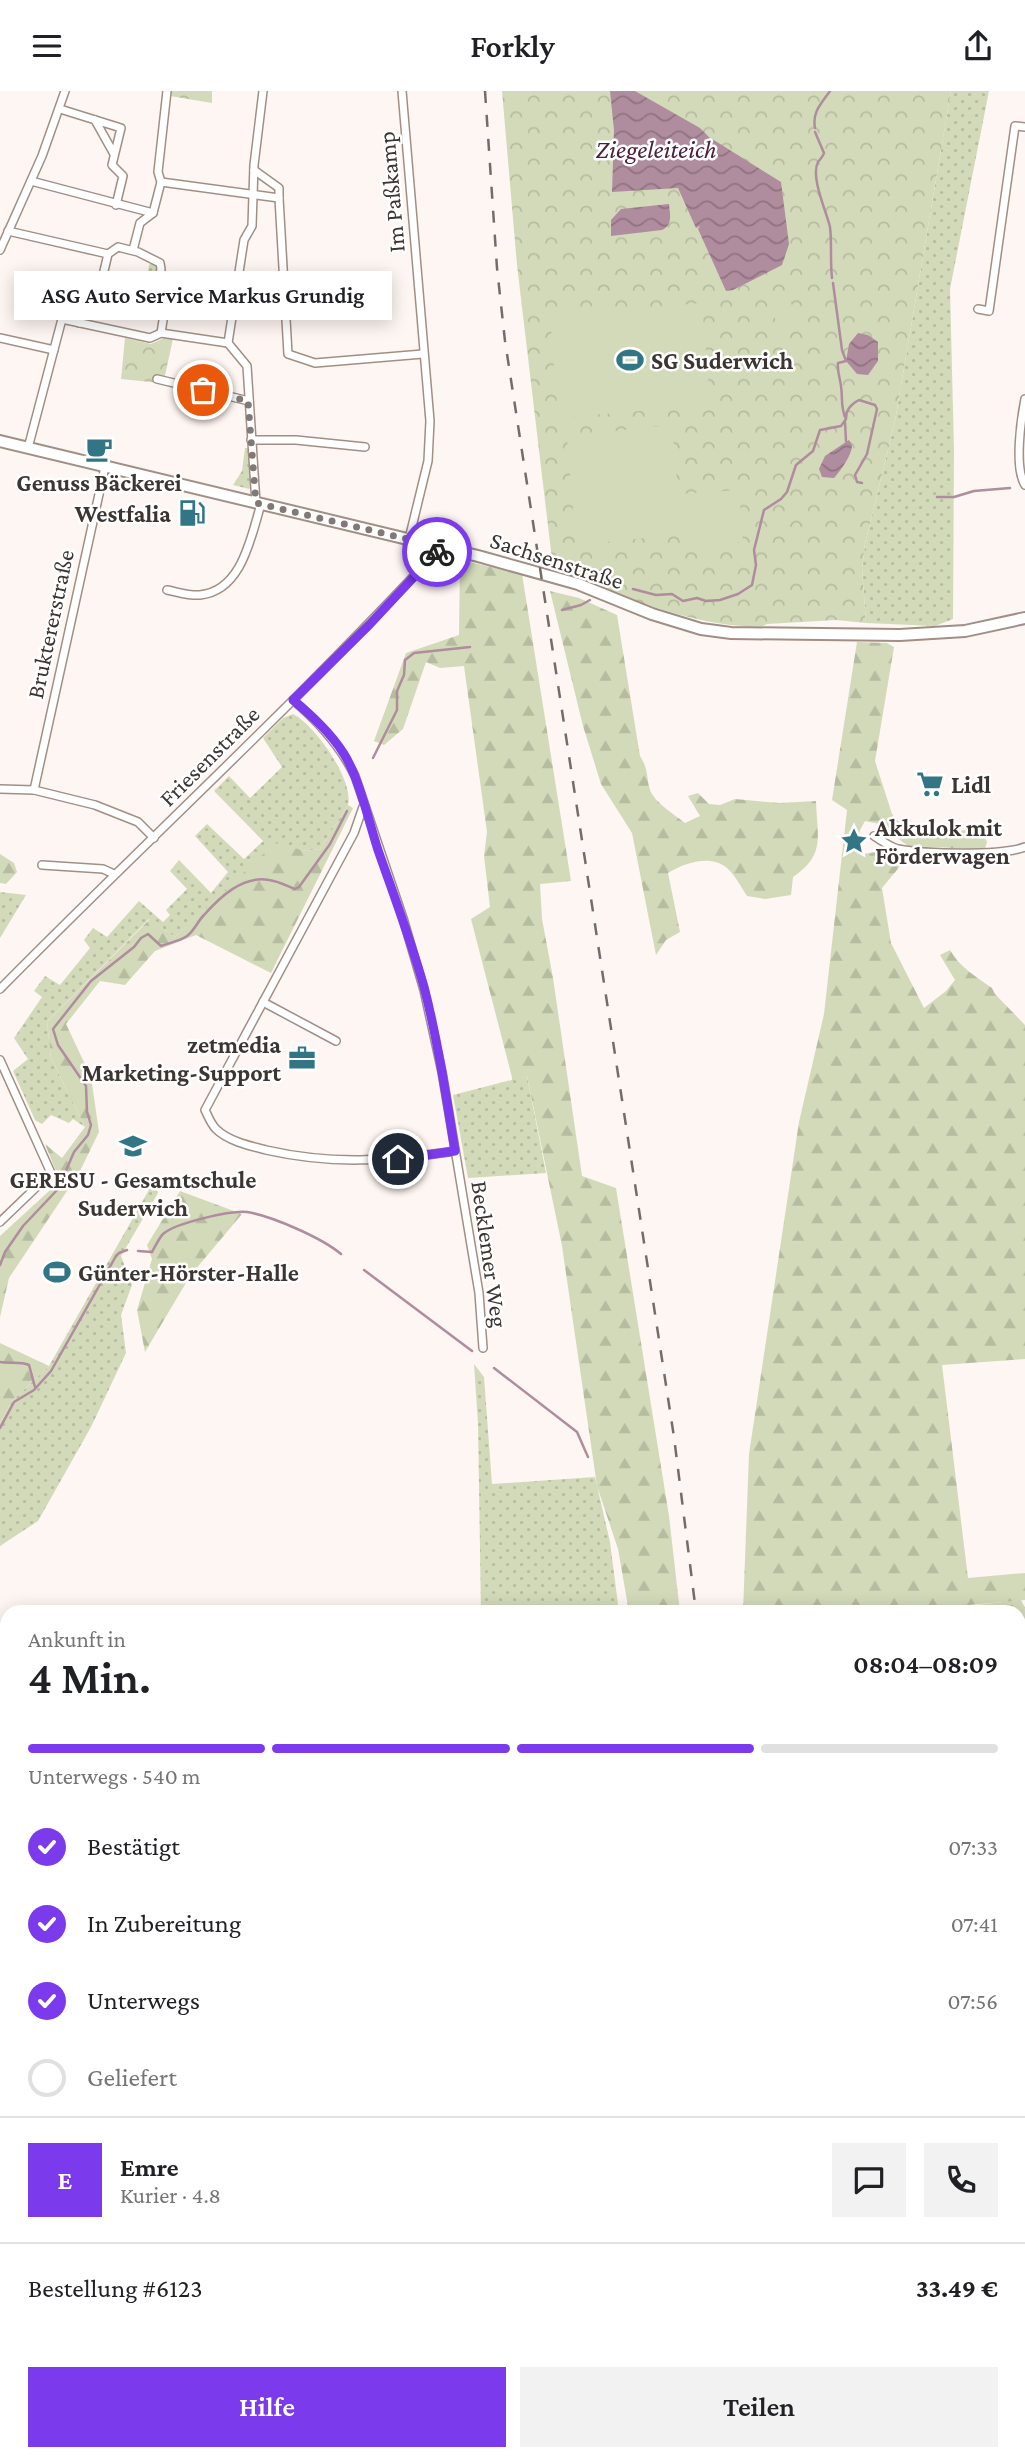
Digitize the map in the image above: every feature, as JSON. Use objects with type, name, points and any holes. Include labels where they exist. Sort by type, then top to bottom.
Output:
[{"type":"street","points":[[0,250],[38,165],[65,91]]},
{"type":"street","points":[[133,250],[140,223],[153,213],[161,182],[159,172],[167,91]]},
{"type":"street","points":[[228,343],[244,240],[252,226],[254,170],[263,91]]},
{"type":"street","name":"Im Paßkamp","points":[[402,91],[430,421],[428,461],[409,539]]},
{"type":"street","points":[[60,110],[121,128],[112,165],[123,176],[116,205]]},
{"type":"street","points":[[94,120],[114,154]]},
{"type":"street","points":[[978,309],[989,311],[1015,126],[1025,127]]},
{"type":"street","points":[[38,165],[46,169]]},
{"type":"street","points":[[254,170],[279,188],[288,354],[314,363],[423,354]]},
{"type":"street","points":[[161,182],[279,198]]},
{"type":"street","points":[[29,185],[153,213]]},
{"type":"street","points":[[8,231],[108,254]]},
{"type":"street","points":[[79,323],[86,298],[90,292],[99,292],[108,254],[118,247],[133,250],[160,263],[156,296],[164,314],[161,333]]},
{"type":"street","points":[[28,448],[54,349],[56,330],[62,319],[150,338],[161,333],[228,343],[247,366],[258,503],[247,549],[241,565],[229,580],[215,591],[203,595],[167,590]]},
{"type":"street","points":[[0,338],[54,349]]},
{"type":"street","points":[[157,379],[248,401]]},
{"type":"street","points":[[1025,399],[1020,440],[1021,473],[1025,485]]},
{"type":"street","points":[[251,440],[296,440],[365,447]]},
{"type":"street","name":"Sachsenstraße","points":[[0,441],[441,547],[578,584],[652,614],[701,629],[731,633],[900,635],[965,631],[1025,618]]},
{"type":"street","name":"Bruktererstraße","points":[[34,790],[105,467]]},
{"type":"street","name":"Friesenstraße","points":[[0,989],[370,624],[441,547]]},
{"type":"street","name":"Becklemer Weg","points":[[293,700],[313,717],[345,755],[355,776],[403,918],[424,990],[442,1072],[479,1293],[483,1348]]},
{"type":"street","points":[[0,789],[34,790],[95,805],[138,822],[154,838]]},
{"type":"street","points":[[363,806],[354,833],[205,1110],[215,1128],[227,1137],[255,1147],[309,1159],[398,1159],[455,1151]]},
{"type":"street","points":[[874,836],[896,849],[997,852],[1025,847]]},
{"type":"street","points":[[42,865],[103,869],[114,874]]},
{"type":"street","points":[[263,1002],[337,1041]]},
{"type":"street","points":[[0,1060],[51,1173],[0,1222]]},
{"type":"green space","points":[[171,91],[212,91],[212,103],[170,96]]},
{"type":"green space","points":[[502,91],[951,91],[895,421],[865,544],[862,568],[866,623],[836,620],[767,624],[761,627],[707,621],[655,607],[553,568],[517,265]]},
{"type":"green space","points":[[951,91],[989,91],[950,289],[954,451],[953,619],[935,626],[866,623],[862,568],[865,544],[895,421]]},
{"type":"green space","points":[[152,263],[157,267],[151,295],[145,292],[149,265]]},
{"type":"green space","points":[[95,294],[98,295],[92,319],[83,318],[88,301]]},
{"type":"green space","points":[[788,295],[799,324],[780,332],[769,302]]},
{"type":"green space","name":"SG Suderwich","points":[[702,303],[710,405],[558,418],[550,316]]},
{"type":"green space","points":[[125,338],[151,344],[164,338],[173,339],[164,380],[160,383],[121,379]]},
{"type":"green space","points":[[672,425],[678,494],[739,490],[743,542],[688,546],[686,534],[576,545],[567,436]]},
{"type":"green space","points":[[245,448],[249,448],[252,487],[249,489],[233,485],[242,471]]},
{"type":"green space","points":[[460,560],[522,574],[571,881],[540,884],[542,919],[582,1176],[616,1188],[669,1516],[679,1605],[628,1605],[618,1549],[597,1486],[562,1246],[527,1076],[513,1081],[471,919],[490,907],[484,856],[487,832],[464,666],[440,668],[426,662],[403,729],[384,745],[374,741],[406,653],[459,635]]},
{"type":"green space","points":[[550,591],[579,598],[617,615],[640,756],[650,790],[665,808],[685,823],[700,816],[688,796],[698,793],[709,804],[720,805],[735,799],[779,803],[816,801],[818,835],[815,853],[804,869],[793,877],[791,895],[765,899],[747,896],[730,871],[713,861],[698,861],[682,866],[668,873],[680,932],[666,940],[656,955],[632,833],[601,784],[583,726]]},
{"type":"green space","points":[[857,642],[887,643],[894,647],[875,761],[892,814],[909,834],[946,836],[980,827],[987,842],[985,848],[975,849],[908,846],[879,824],[865,821],[857,844],[863,854],[883,851],[906,859],[882,888],[891,943],[924,1008],[946,991],[955,980],[940,955],[950,950],[964,967],[992,988],[1025,1025],[1025,1359],[942,1365],[968,1578],[1025,1573],[1025,1600],[969,1605],[743,1605],[749,1454],[799,1122],[824,1014],[847,810],[832,800]]},
{"type":"green space","points":[[293,714],[312,729],[331,754],[345,782],[348,805],[320,849],[306,851],[275,844],[175,937],[149,919],[47,1022],[51,1058],[85,1127],[73,1119],[69,1123],[51,1115],[42,1124],[35,1120],[13,1071],[28,1059],[14,1038],[42,997],[34,991],[45,976],[60,985],[90,948],[84,940],[93,928],[107,937],[139,901],[163,922],[170,915],[166,910],[187,889],[170,871],[179,860],[211,893],[228,872],[195,836],[207,824],[244,859],[263,841],[214,791],[229,776],[250,798],[282,767],[263,738],[283,718]]},
{"type":"green space","points":[[348,805],[353,808],[271,973],[196,935],[155,951],[125,985],[100,981],[66,1024],[91,1077],[99,1132],[79,1173],[9,1278],[0,1317],[0,1236],[60,1181],[45,1144],[62,1158],[85,1127],[51,1058],[47,1022],[150,919],[175,937],[275,843],[306,851],[320,849]]},
{"type":"green space","points":[[0,854],[14,863],[17,872],[6,884],[0,883]]},
{"type":"green space","points":[[0,892],[26,895],[0,938]]},
{"type":"green space","points":[[527,1076],[546,1173],[468,1178],[453,1095]]},
{"type":"green space","points":[[154,1181],[158,1193],[121,1256],[132,1285],[121,1315],[126,1353],[91,1427],[38,1521],[0,1546],[0,1423],[12,1401],[49,1366]]},
{"type":"green space","points":[[180,1191],[242,1214],[190,1276],[145,1352],[137,1310],[152,1259],[147,1245]]},
{"type":"green space","points":[[0,1343],[49,1366],[12,1401],[0,1423]]},
{"type":"green space","points":[[474,1364],[484,1377],[492,1484],[595,1477],[610,1542],[618,1605],[481,1605],[478,1423]]},
{"type":"green space","points":[[1021,1600],[1024,1605],[978,1605]]},
{"type":"water","name":"Ziegeleiteich","points":[[610,91],[635,91],[700,128],[709,137],[781,182],[789,244],[782,265],[726,291],[698,229],[700,226],[696,228],[678,188],[612,192],[614,130]]},
{"type":"water","points":[[669,204],[670,216],[666,228],[611,236],[611,220],[621,209]]},
{"type":"water","points":[[858,333],[868,335],[878,342],[878,361],[868,375],[857,374],[846,361],[849,344]]},
{"type":"water","points":[[849,440],[852,449],[840,471],[834,478],[822,477],[819,469],[825,456]]},
{"type":"waterway","points":[[815,128],[816,113],[830,91]]},
{"type":"waterway","points":[[815,132],[824,153],[818,162],[816,177],[830,227],[832,278]]},
{"type":"waterway","points":[[633,589],[656,595],[672,594],[683,601],[697,598],[706,601],[738,594],[752,585],[756,565],[754,550],[764,510],[787,492],[796,465],[813,451],[820,430],[841,426],[846,419],[842,407],[838,366],[838,363],[846,361],[842,350],[833,283]]},
{"type":"waterway","points":[[846,418],[849,407],[859,400],[875,405],[877,409],[867,454],[855,475],[857,482],[862,483]]},
{"type":"waterway","points":[[845,422],[846,441]]},
{"type":"waterway","points":[[937,497],[1010,488]]},
{"type":"waterway","points":[[562,610],[590,600]]},
{"type":"waterway","points":[[373,758],[397,710],[397,691],[404,675],[405,660],[414,653],[470,647]]},
{"type":"waterway","points":[[0,1265],[5,1252],[23,1226],[58,1189],[74,1152],[88,1135],[91,1125],[87,1112],[86,1086],[58,1045],[53,1029],[91,981],[134,947],[141,938],[148,934],[161,946],[184,938],[225,895],[250,881],[269,880],[295,889],[299,887],[330,844],[347,811]]},
{"type":"waterway","points":[[138,1251],[152,1252],[163,1234],[179,1226],[217,1215],[247,1212],[296,1229],[322,1241],[341,1254]]},
{"type":"waterway","points":[[0,1428],[14,1402],[34,1390],[51,1371],[116,1256],[127,1250]]},
{"type":"waterway","points":[[364,1270],[472,1351]]},
{"type":"waterway","points":[[0,1362],[29,1365],[35,1387]]},
{"type":"waterway","points":[[494,1368],[577,1432],[588,1457]]},
{"type":"railway","points":[[485,91],[497,268],[505,341],[674,1437],[695,1605]]},
{"type":"way so far","points":[[203,390],[248,401],[256,503],[441,547],[437,552]]},
{"type":"place","name":"SG Suderwich","points":[[630,360]]},
{"type":"place","name":"ASG Auto Service Markus Grundig","points":[[203,390]]},
{"type":"place","name":"Genuss Bäckerei","points":[[99,449]]},
{"type":"place","name":"Westfalia","points":[[192,513]]},
{"type":"place","name":"Lidl","points":[[930,784]]},
{"type":"place","name":"Akkulok mit Förderwagen","points":[[854,841]]},
{"type":"place","name":"zetmedia Marketing-Support","points":[[302,1058]]},
{"type":"place","name":"GERESU - Gesamtschule Suderwich","points":[[133,1146]]},
{"type":"place","name":"Günter-Hörster-Halle","points":[[57,1272]]},
{"type":"route","points":[[398,1159],[455,1151],[442,1072],[424,990],[403,918],[355,776],[345,755],[313,717],[293,700],[370,624],[437,552]]}]
